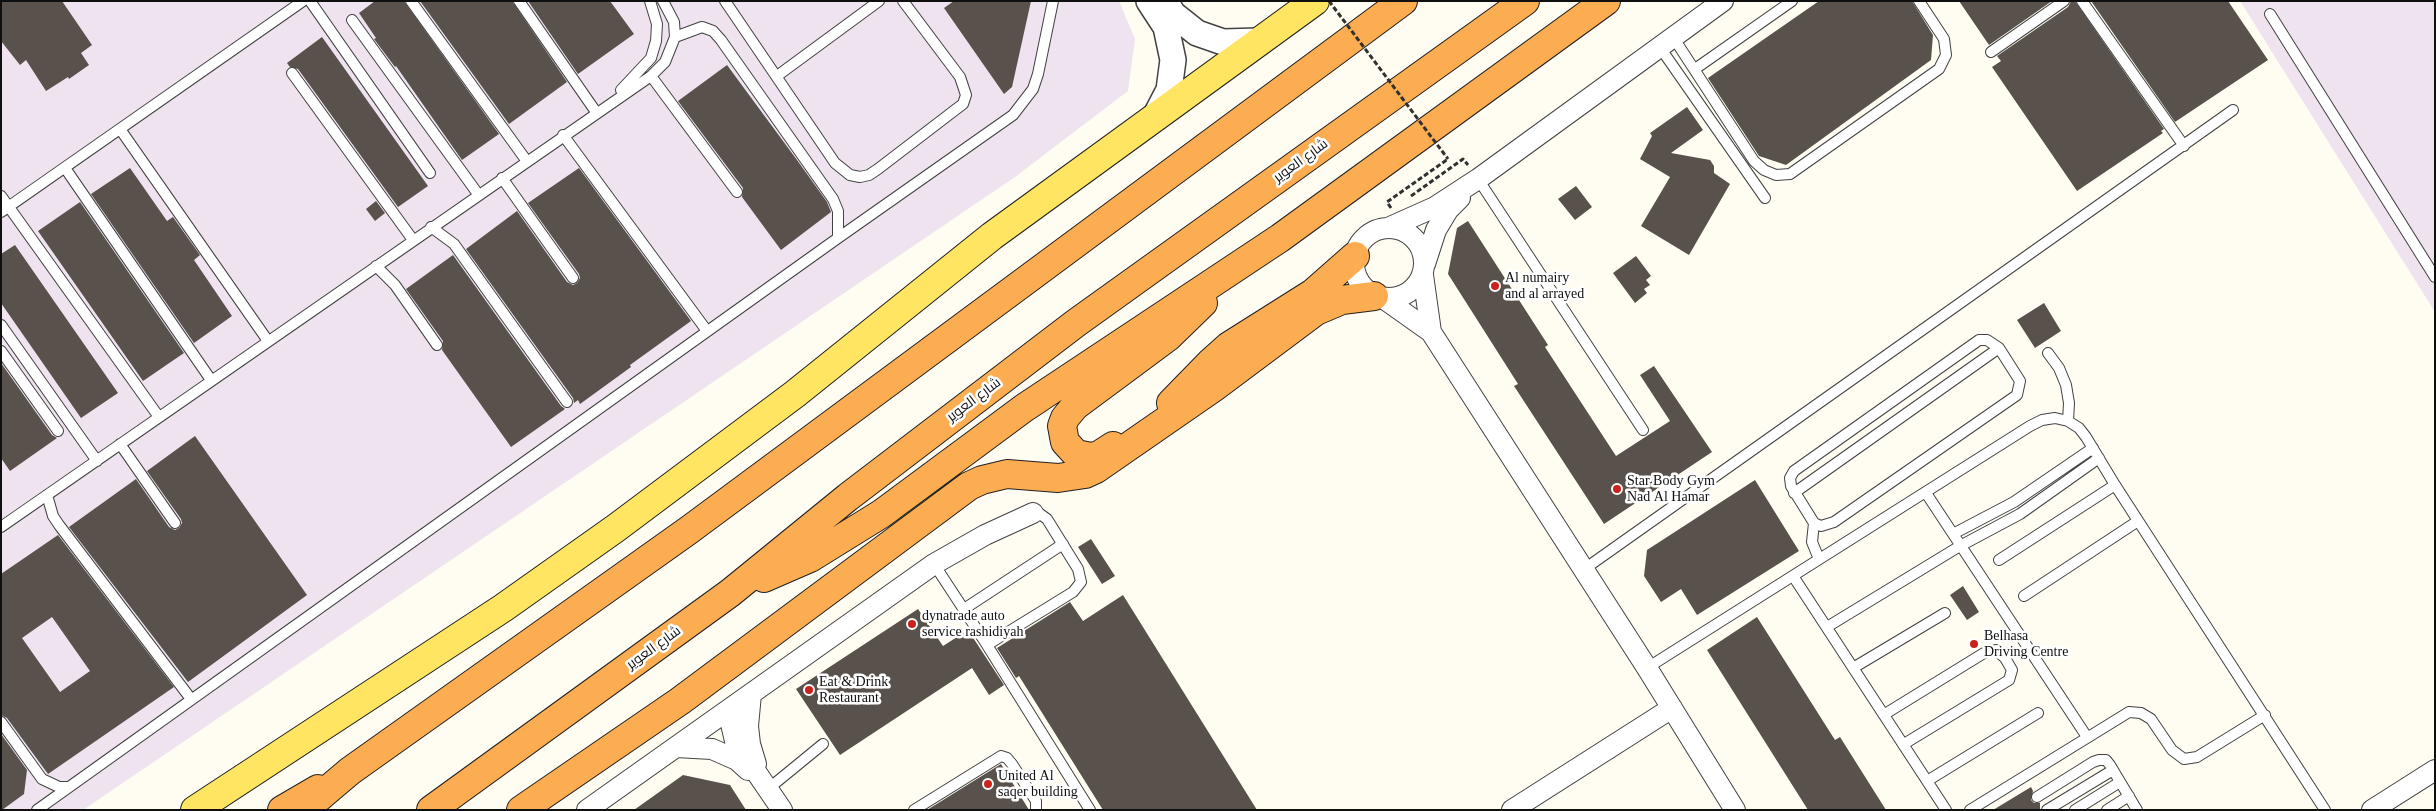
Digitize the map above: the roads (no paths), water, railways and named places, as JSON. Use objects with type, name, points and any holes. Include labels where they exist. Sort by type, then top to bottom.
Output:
[{"type":"highway","points":[[304,810],[350,771],[689,530],[1386,9],[1403,1]]},
{"type":"highway","name":"شارع العوير","points":[[431,810],[730,592],[848,497],[1076,323],[1525,1]]},
{"type":"highway","points":[[730,592],[810,558],[881,514],[1024,408],[1280,238],[1606,1]]},
{"type":"highway","points":[[1224,275],[1208,298],[1183,324],[1069,411],[1062,426],[1062,434],[1070,449],[1084,456],[1099,455],[1144,425],[1170,404],[1210,362],[1229,346],[1313,293],[1354,256]]},
{"type":"highway","points":[[521,810],[680,701],[969,486],[982,480],[1007,474],[1058,478],[1084,474],[1096,469],[1213,388],[1316,311],[1342,300],[1379,297]]},
{"type":"highway","points":[[282,810],[350,771]]},
{"type":"main road","points":[[195,810],[503,608],[616,528],[795,394],[957,263],[1315,1]]},
{"type":"street","points":[[1149,1],[1166,27],[1173,60],[1169,90],[1155,117]]},
{"type":"street","points":[[1164,1],[1173,14],[1184,24],[1204,36],[1234,43],[1258,41]]},
{"type":"street","points":[[1723,1],[1478,180],[1434,206],[1388,228],[1370,234],[1363,240],[1354,256],[1356,275],[1360,284],[1431,332],[1647,668],[1735,810]]},
{"type":"street","points":[[1379,297],[1395,298],[1407,294],[1416,286],[1424,271],[1432,241],[1442,220],[1456,202],[1478,180]]},
{"type":"street","points":[[1388,228],[1400,229],[1410,234],[1419,243],[1424,254],[1424,271],[1431,332]]},
{"type":"street","points":[[587,810],[934,564],[985,535],[1032,513]]},
{"type":"street","points":[[751,694],[748,726],[750,744],[755,762],[768,788]]},
{"type":"street","points":[[1512,810],[1672,708]]},
{"type":"street","points":[[728,710],[735,741],[782,810]]},
{"type":"street","points":[[676,747],[712,749],[725,753],[737,760],[768,788]]},
{"type":"street","points":[[2372,810],[2435,770]]},
{"type":"lane","points":[[5,209],[303,1]]},
{"type":"lane","points":[[310,1],[430,172]]},
{"type":"lane","points":[[411,1],[526,160]]},
{"type":"lane","points":[[519,1],[598,110]]},
{"type":"lane","points":[[598,110],[651,58],[656,41],[657,24],[650,1]]},
{"type":"lane","points":[[1,527],[526,160],[650,76],[665,62],[675,37],[674,22],[663,1]]},
{"type":"lane","points":[[725,1],[841,170],[850,176],[860,177],[869,174],[955,110],[962,104],[966,95],[960,77],[904,1]]},
{"type":"lane","points":[[777,76],[879,1]]},
{"type":"lane","points":[[37,810],[1013,115],[1024,103],[1038,74],[1053,1]]},
{"type":"lane","points":[[1695,69],[1792,1]]},
{"type":"lane","points":[[1666,42],[1695,69],[1754,161],[1764,170],[1776,175],[1790,174],[1939,69],[1946,55],[1944,39],[1919,1]]},
{"type":"lane","points":[[1991,52],[2064,1]]},
{"type":"lane","points":[[2082,1],[2184,146]]},
{"type":"lane","points":[[2270,14],[2435,277]]},
{"type":"lane","points":[[352,20],[478,194]]},
{"type":"lane","points":[[675,37],[702,28],[713,31],[721,40],[834,199],[838,211],[838,238]]},
{"type":"lane","points":[[1666,42],[1764,198]]},
{"type":"lane","points":[[292,73],[413,240]]},
{"type":"lane","points":[[650,76],[737,192]]},
{"type":"lane","points":[[1583,570],[2233,110]]},
{"type":"lane","points":[[120,129],[268,341]]},
{"type":"lane","points":[[564,135],[708,331]]},
{"type":"lane","points":[[65,168],[211,380]]},
{"type":"lane","points":[[502,178],[574,278]]},
{"type":"lane","points":[[1478,180],[1643,430]]},
{"type":"lane","points":[[1,196],[5,209],[159,417]]},
{"type":"lane","points":[[431,227],[454,244],[567,402]]},
{"type":"lane","points":[[376,266],[395,285],[437,345]]},
{"type":"lane","points":[[1,325],[96,461]]},
{"type":"lane","points":[[1979,340],[1986,340],[1999,348],[2020,381],[2017,395],[1828,526],[1814,523],[1794,493],[1790,478],[1800,466],[1979,340]]},
{"type":"lane","points":[[1794,493],[1999,348]]},
{"type":"lane","points":[[1,351],[58,432]]},
{"type":"lane","points":[[2048,353],[2059,368],[2066,385],[2069,403],[2068,421]]},
{"type":"lane","points":[[1647,668],[2042,420],[2055,418],[2068,421],[2079,428],[2093,448],[2138,522],[2325,810]]},
{"type":"lane","points":[[120,444],[175,523]]},
{"type":"lane","points":[[1953,534],[2014,502],[2093,448]]},
{"type":"lane","points":[[1827,627],[1960,546],[2020,514],[2098,458]]},
{"type":"lane","points":[[1999,560],[2115,485]]},
{"type":"lane","points":[[1926,493],[2087,737]]},
{"type":"lane","points":[[46,495],[49,506],[59,525],[191,699]]},
{"type":"lane","points":[[987,645],[1078,588],[1081,575],[1063,544],[1047,518],[1040,514],[1032,513]]},
{"type":"lane","points":[[2024,596],[2138,522]]},
{"type":"lane","points":[[1814,523],[1812,542],[1819,559]]},
{"type":"lane","points":[[964,610],[1063,544]]},
{"type":"lane","points":[[934,564],[1090,810]]},
{"type":"lane","points":[[1793,576],[1946,810]]},
{"type":"lane","points":[[1853,668],[1945,614]]},
{"type":"lane","points":[[1885,714],[1984,653],[1996,650],[2005,658],[2012,670],[2009,680],[1904,744]]},
{"type":"lane","points":[[1970,810],[2129,712],[2141,713],[2151,719],[2177,755],[2184,759],[2197,758],[2265,715]]},
{"type":"lane","points":[[1927,781],[2038,713]]},
{"type":"lane","points":[[1,722],[42,779],[59,787],[68,788]]},
{"type":"lane","points":[[768,788],[823,744]]},
{"type":"lane","points":[[914,810],[1001,756],[1007,758],[1012,764],[1036,801],[1036,810]]},
{"type":"lane","points":[[2037,797],[2099,760],[2106,760],[2137,810]]},
{"type":"lane","points":[[2047,810],[2113,770]]},
{"type":"lane","points":[[2076,810],[2120,782]]},
{"type":"lane","points":[[2107,810],[2129,796]]},
{"type":"place","name":"Al numairy and al arrayed","points":[[1495,286]]},
{"type":"place","name":"Star Body Gym Nad Al Hamar","points":[[1617,489]]},
{"type":"place","name":"dynatrade auto service rashidiyah","points":[[912,624]]},
{"type":"place","name":"Belhasa Driving Centre","points":[[1974,644]]},
{"type":"place","name":"Eat & Drink Restaurant","points":[[809,690]]},
{"type":"place","name":"United Al saqer building","points":[[988,784]]}]
